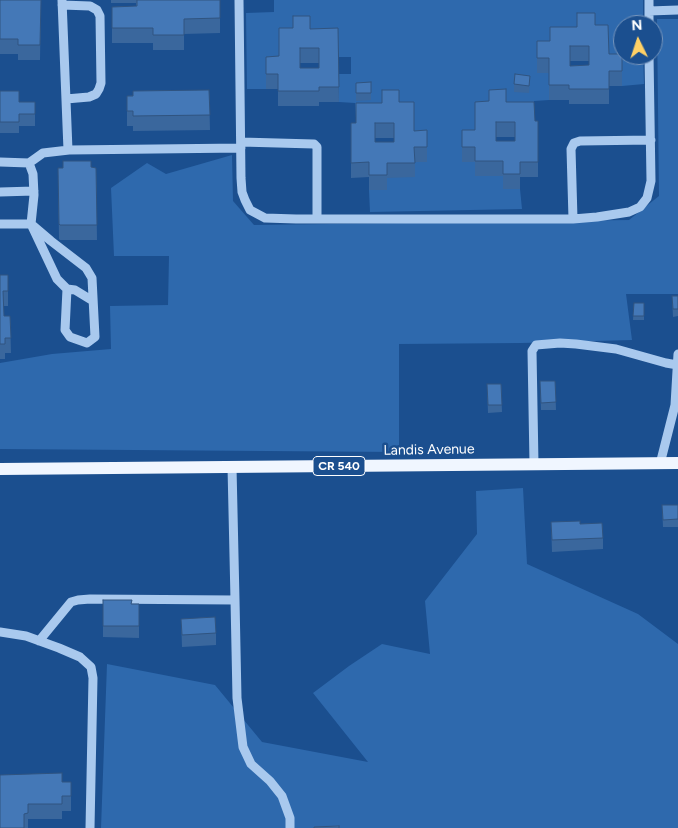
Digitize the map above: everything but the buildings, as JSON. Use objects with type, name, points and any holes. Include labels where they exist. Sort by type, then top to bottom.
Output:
[{"type":"main road","name":"Landis Avenue","points":[[0,469],[678,463]]},
{"type":"street","points":[[239,0],[242,192],[250,210],[265,218],[573,219],[629,212],[640,206],[647,198],[652,181],[649,65]]},
{"type":"street","points":[[649,0],[649,15]]},
{"type":"street","points":[[66,99],[89,97],[96,94],[99,89],[101,83],[100,16],[97,10],[90,6],[62,2],[68,150]]},
{"type":"street","points":[[649,11],[678,10]]},
{"type":"street","points":[[573,219],[571,148],[574,143],[580,141],[651,140]]},
{"type":"street","points":[[0,162],[29,162],[43,153],[68,150],[314,144],[317,147],[317,219]]},
{"type":"street","points":[[29,162],[33,174],[34,191],[30,224],[57,279],[67,289],[75,290],[93,301]]},
{"type":"street","points":[[0,192],[34,191]]},
{"type":"street","points":[[0,224],[30,224],[86,268],[92,278],[95,337],[87,342],[70,337],[65,330],[67,289]]},
{"type":"street","points":[[534,464],[532,350],[536,345],[560,343],[586,345],[616,350],[677,365]]},
{"type":"street","points":[[660,464],[674,405],[678,354]]},
{"type":"street","points":[[232,467],[237,698],[243,747],[251,764],[270,781],[282,796],[290,818],[290,828]]},
{"type":"street","points":[[39,641],[72,602],[78,600],[235,600]]},
{"type":"street","points":[[0,632],[26,636],[59,648],[80,657],[91,667],[93,678],[90,828]]},
{"type":"shaded area","points":[[274,0],[643,0],[643,15],[613,15],[613,59],[595,40],[549,73],[549,100],[534,101],[534,117],[475,145],[462,162],[475,162],[503,176],[503,189],[520,189],[522,209],[370,212],[369,190],[414,162],[427,146],[356,118],[355,103],[339,102],[339,74],[351,74],[351,57],[338,57],[338,44],[279,71],[266,72],[266,89],[247,89],[246,13],[274,12]]},
{"type":"shaded area","points":[[663,19],[678,19],[678,294],[626,294],[632,340],[399,344],[399,452],[0,449],[0,363],[52,354],[111,349],[110,306],[168,305],[169,256],[114,256],[111,188],[147,163],[166,174],[232,155],[233,201],[254,225],[629,220],[659,196],[658,65],[663,65]]},
{"type":"shaded area","points":[[618,65],[643,65],[644,84],[622,86],[622,69]]},
{"type":"shaded area","points":[[523,488],[527,564],[638,614],[678,644],[678,828],[101,828],[107,664],[215,685],[262,742],[368,762],[313,693],[382,644],[430,654],[425,601],[477,534],[476,491]]}]
